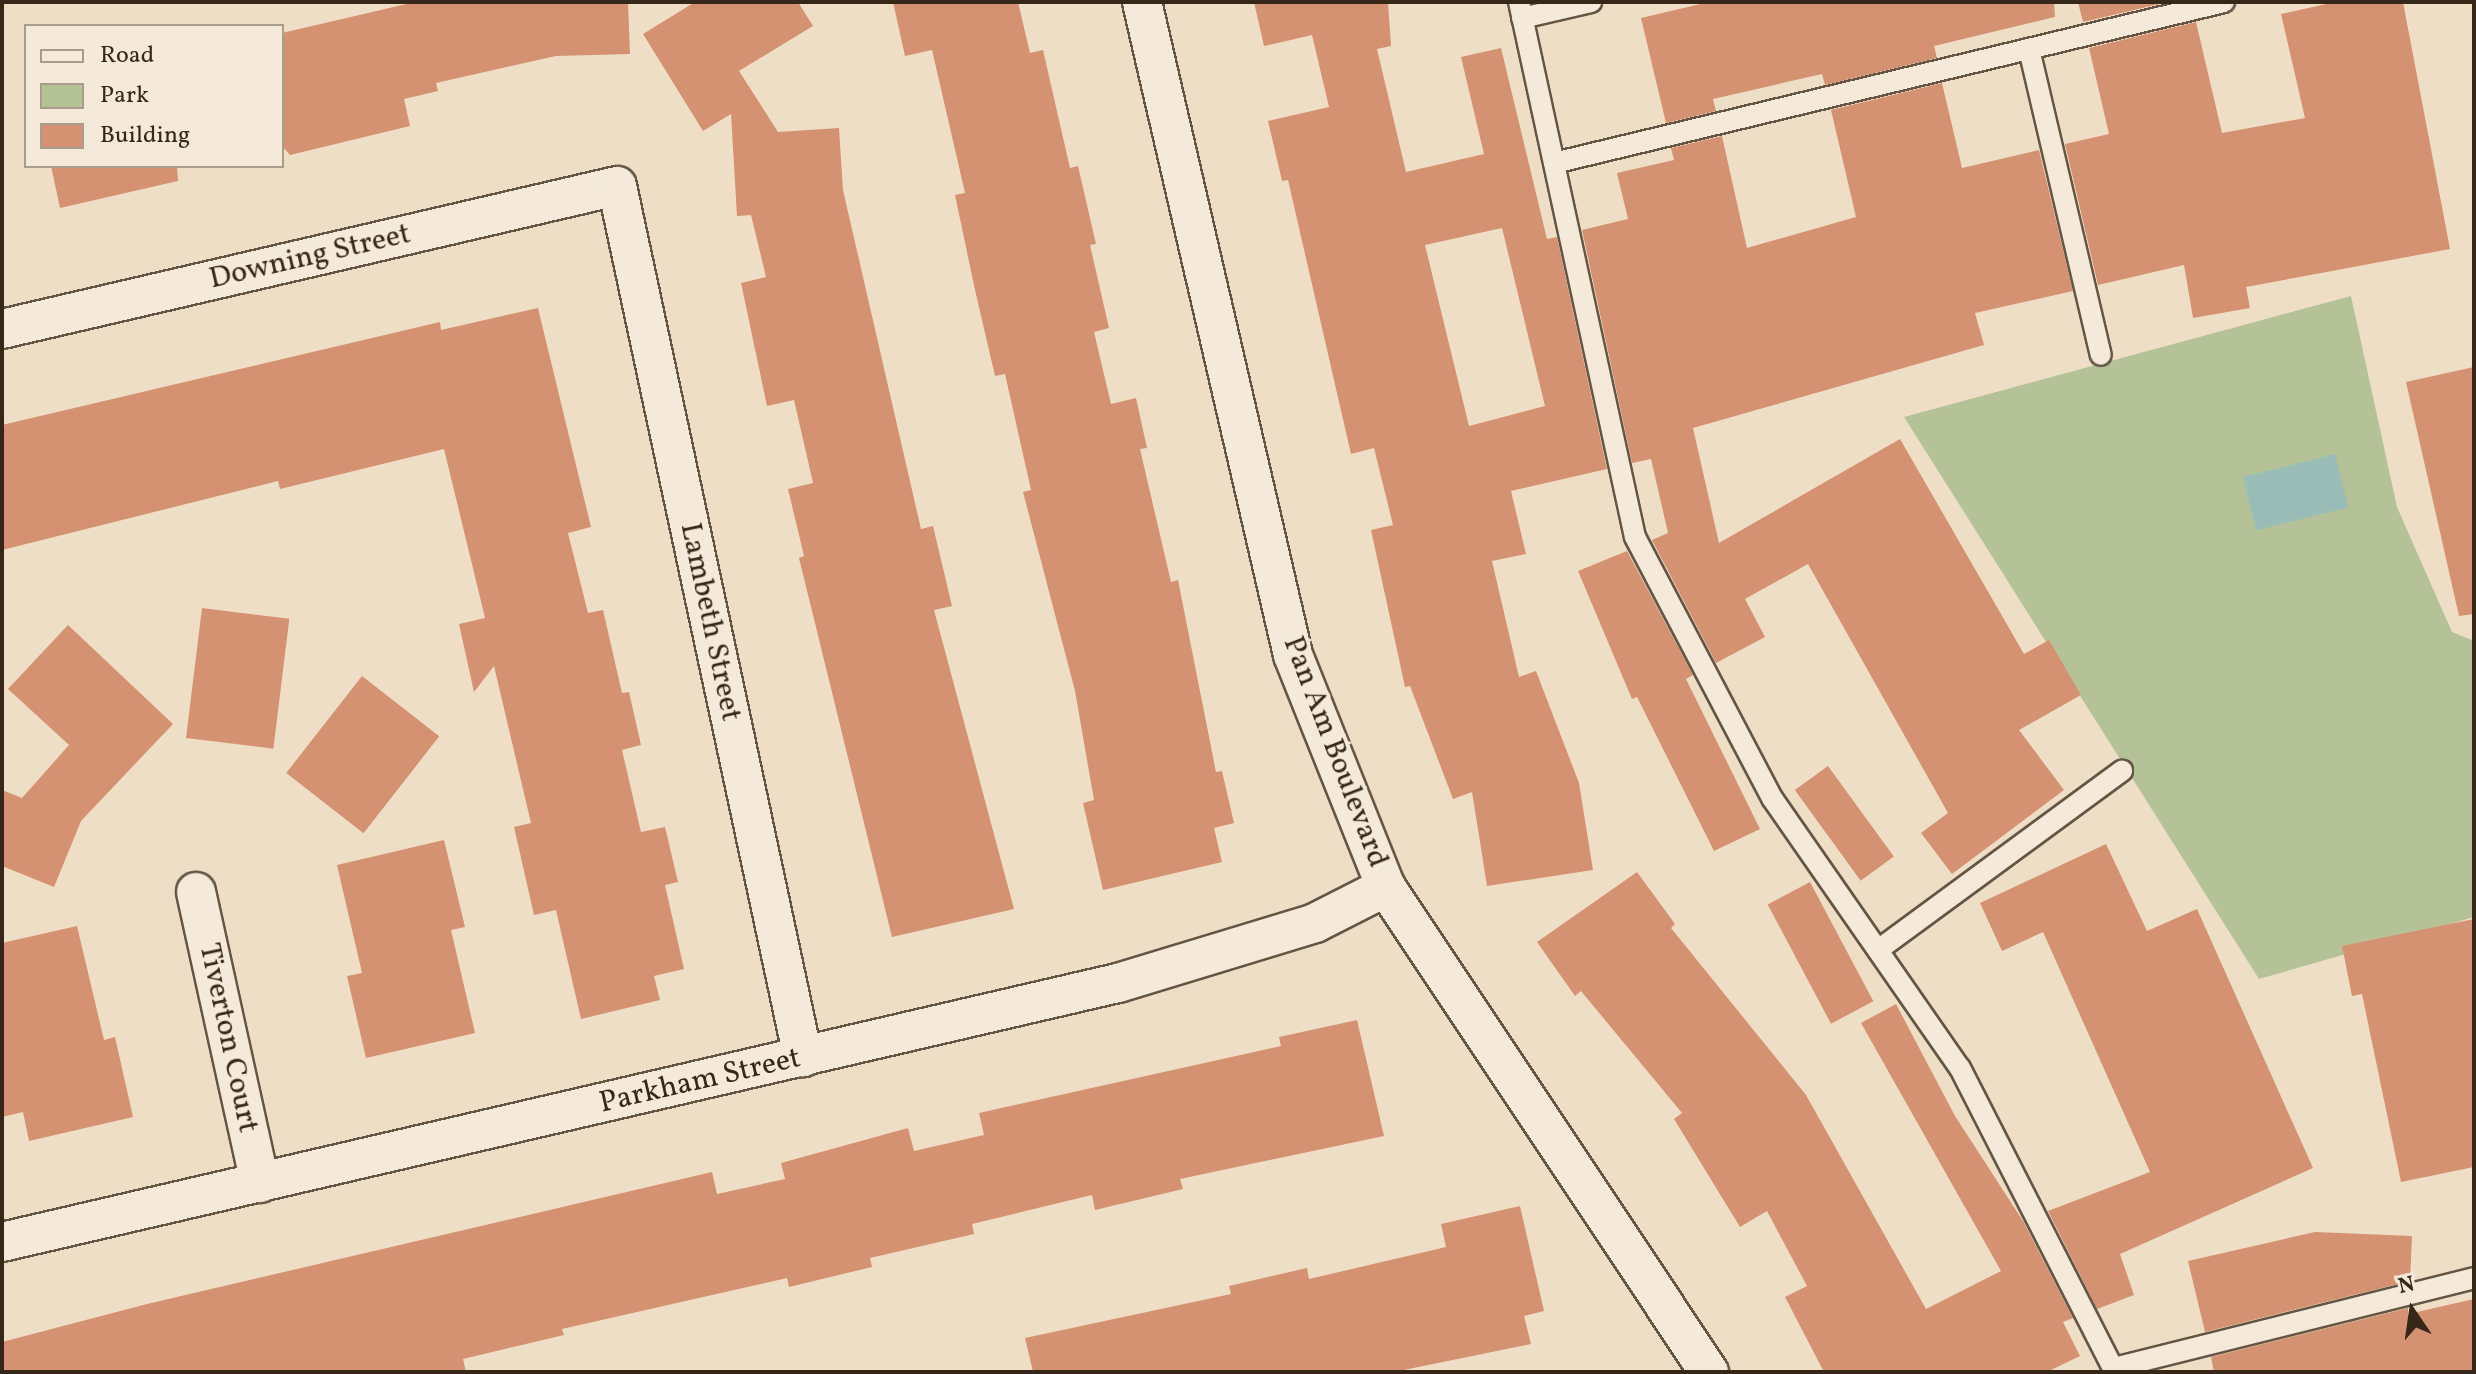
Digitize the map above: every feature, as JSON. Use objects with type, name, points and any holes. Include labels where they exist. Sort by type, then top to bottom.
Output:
[{"type":"street","name":"Pan Am Boulevard","points":[[1142,2],[1293,655],[1386,887],[1709,1372]]},
{"type":"street","name":"Downing Street","points":[[2,329],[617,186]]},
{"type":"street","name":"Lambeth Street","points":[[617,186],[803,1057]]},
{"type":"street","name":"Parkham Street","points":[[2,1242],[803,1057],[1227,954],[1315,923],[1386,887]]},
{"type":"street","name":"Tiverton Court","points":[[196,892],[260,1183]]},
{"type":"lane","points":[[1591,2],[1520,10],[1635,537],[1772,798],[1960,1068],[2115,1370],[2474,1278]]},
{"type":"lane","points":[[1554,163],[2224,2]]},
{"type":"lane","points":[[2029,49],[2101,355]]},
{"type":"lane","points":[[1878,950],[2122,771]]},
{"type":"green space","points":[[2351,296],[2397,507],[2452,632],[2474,641],[2474,917],[2259,979],[1904,417]]},
{"type":"water","points":[[2335,454],[2348,507],[2256,530],[2243,477]]},
{"type":"building","points":[[415,2],[628,2],[630,54],[556,56],[436,83],[438,91],[404,99],[410,126],[290,155],[284,148],[284,33]]},
{"type":"building","points":[[695,2],[798,2],[813,26],[739,71],[778,132],[839,128],[843,190],[921,529],[933,526],[952,606],[934,610],[1014,909],[892,937],[799,558],[804,556],[788,489],[813,483],[794,400],[767,406],[741,283],[766,277],[751,215],[737,216],[731,114],[703,131],[643,34]]},
{"type":"building","points":[[893,2],[1018,2],[1030,53],[1043,50],[1070,168],[1078,166],[1096,244],[1090,245],[1109,328],[1094,332],[1111,404],[1136,398],[1147,448],[1140,449],[1171,582],[1178,580],[1216,772],[1222,771],[1234,823],[1214,828],[1222,862],[1103,890],[1083,803],[1094,800],[1075,691],[1023,492],[1031,490],[1005,374],[995,376],[975,290],[955,195],[965,193],[932,50],[905,56]]},
{"type":"building","points":[[1254,2],[1388,2],[1391,46],[1377,49],[1406,172],[1484,154],[1461,57],[1501,48],[1547,239],[1557,237],[1607,469],[1511,491],[1526,554],[1492,561],[1519,677],[1536,671],[1579,783],[1593,870],[1487,886],[1472,792],[1453,799],[1410,686],[1405,687],[1371,530],[1393,525],[1374,448],[1351,454],[1288,180],[1282,181],[1268,121],[1329,107],[1312,35],[1264,46]],"holes":[[[1502,228],[1545,406],[1469,426],[1425,245]]]},
{"type":"building","points":[[1709,2],[2054,2],[2055,17],[1934,46],[1937,58],[1825,85],[1822,74],[1713,99],[1716,111],[1666,123],[1641,18]]},
{"type":"building","points":[[2078,2],[2168,2],[2083,22]]},
{"type":"building","points":[[2335,2],[2403,2],[2450,249],[2246,287],[2250,308],[2193,318],[2184,265],[2098,285],[2065,144],[2109,134],[2089,48],[2196,22],[2222,133],[2305,118],[2281,14]]},
{"type":"building","points":[[1942,83],[1962,168],[2039,150],[2073,291],[1975,313],[1984,345],[1693,428],[1719,543],[1900,439],[2024,654],[2049,640],[2081,695],[2019,730],[2064,790],[1952,874],[1921,833],[1948,813],[1808,564],[1745,599],[1765,637],[1716,663],[1652,540],[1668,533],[1651,459],[1632,463],[1582,230],[1628,219],[1617,173],[1674,160],[1671,148],[1722,136],[1747,248],[1856,217],[1831,110]]},
{"type":"building","points":[[51,168],[177,168],[178,181],[60,208]]},
{"type":"building","points":[[538,308],[591,527],[568,533],[588,613],[603,610],[622,693],[629,692],[641,745],[622,750],[641,832],[665,827],[678,882],[665,885],[684,969],[654,976],[660,1000],[581,1019],[556,910],[534,915],[514,827],[531,823],[494,666],[474,692],[459,624],[485,618],[444,449],[280,489],[278,481],[2,550],[2,425],[440,322],[441,330]]},
{"type":"building","points":[[2474,367],[2474,614],[2459,616],[2406,382]]},
{"type":"building","points":[[1627,551],[1693,675],[1686,679],[1760,829],[1714,851],[1637,697],[1632,699],[1578,571]]},
{"type":"building","points":[[202,608],[289,619],[273,749],[186,738]]},
{"type":"building","points":[[68,625],[173,724],[81,821],[54,887],[2,866],[2,790],[22,798],[69,745],[8,689]]},
{"type":"building","points":[[362,676],[439,736],[363,833],[286,773]]},
{"type":"building","points":[[1828,766],[1894,857],[1861,881],[1795,790]]},
{"type":"building","points":[[444,840],[465,927],[451,930],[475,1033],[366,1058],[347,976],[362,973],[337,865]]},
{"type":"building","points":[[2106,844],[2147,931],[2197,909],[2313,1168],[2120,1254],[2134,1295],[2097,1309],[2048,1211],[2150,1172],[2043,932],[2002,951],[1980,903]]},
{"type":"building","points":[[1637,872],[1675,924],[1671,928],[1806,1095],[1926,1309],[2001,1271],[1861,1023],[1896,1004],[1955,1116],[2023,1221],[2073,1318],[2063,1322],[2080,1356],[2047,1372],[1824,1372],[1785,1297],[1807,1286],[1767,1211],[1740,1227],[1674,1119],[1682,1113],[1581,991],[1575,996],[1537,942]]},
{"type":"building","points":[[1810,882],[1873,1001],[1831,1024],[1768,905]]},
{"type":"building","points":[[2474,919],[2474,1167],[2401,1182],[2362,994],[2352,996],[2342,946]]},
{"type":"building","points":[[77,926],[104,1040],[115,1037],[133,1117],[29,1141],[23,1112],[2,1117],[2,943]]},
{"type":"building","points":[[1357,1020],[1384,1136],[1180,1179],[1183,1189],[1095,1210],[1092,1195],[972,1224],[974,1234],[870,1258],[872,1267],[789,1287],[787,1278],[562,1329],[564,1335],[463,1359],[466,1372],[2,1372],[2,1342],[147,1304],[712,1172],[717,1194],[785,1179],[781,1163],[908,1128],[914,1151],[984,1135],[979,1113],[1281,1046],[1279,1037]]},
{"type":"building","points":[[1520,1206],[1544,1311],[1524,1316],[1531,1344],[1394,1372],[1033,1372],[1025,1338],[1231,1294],[1229,1286],[1307,1268],[1309,1279],[1446,1247],[1441,1224]]},
{"type":"building","points":[[2315,1232],[2412,1236],[2410,1281],[2205,1332],[2188,1261]]},
{"type":"building","points":[[2474,1299],[2474,1372],[2214,1372],[2211,1357],[2408,1308],[2408,1314]]}]
